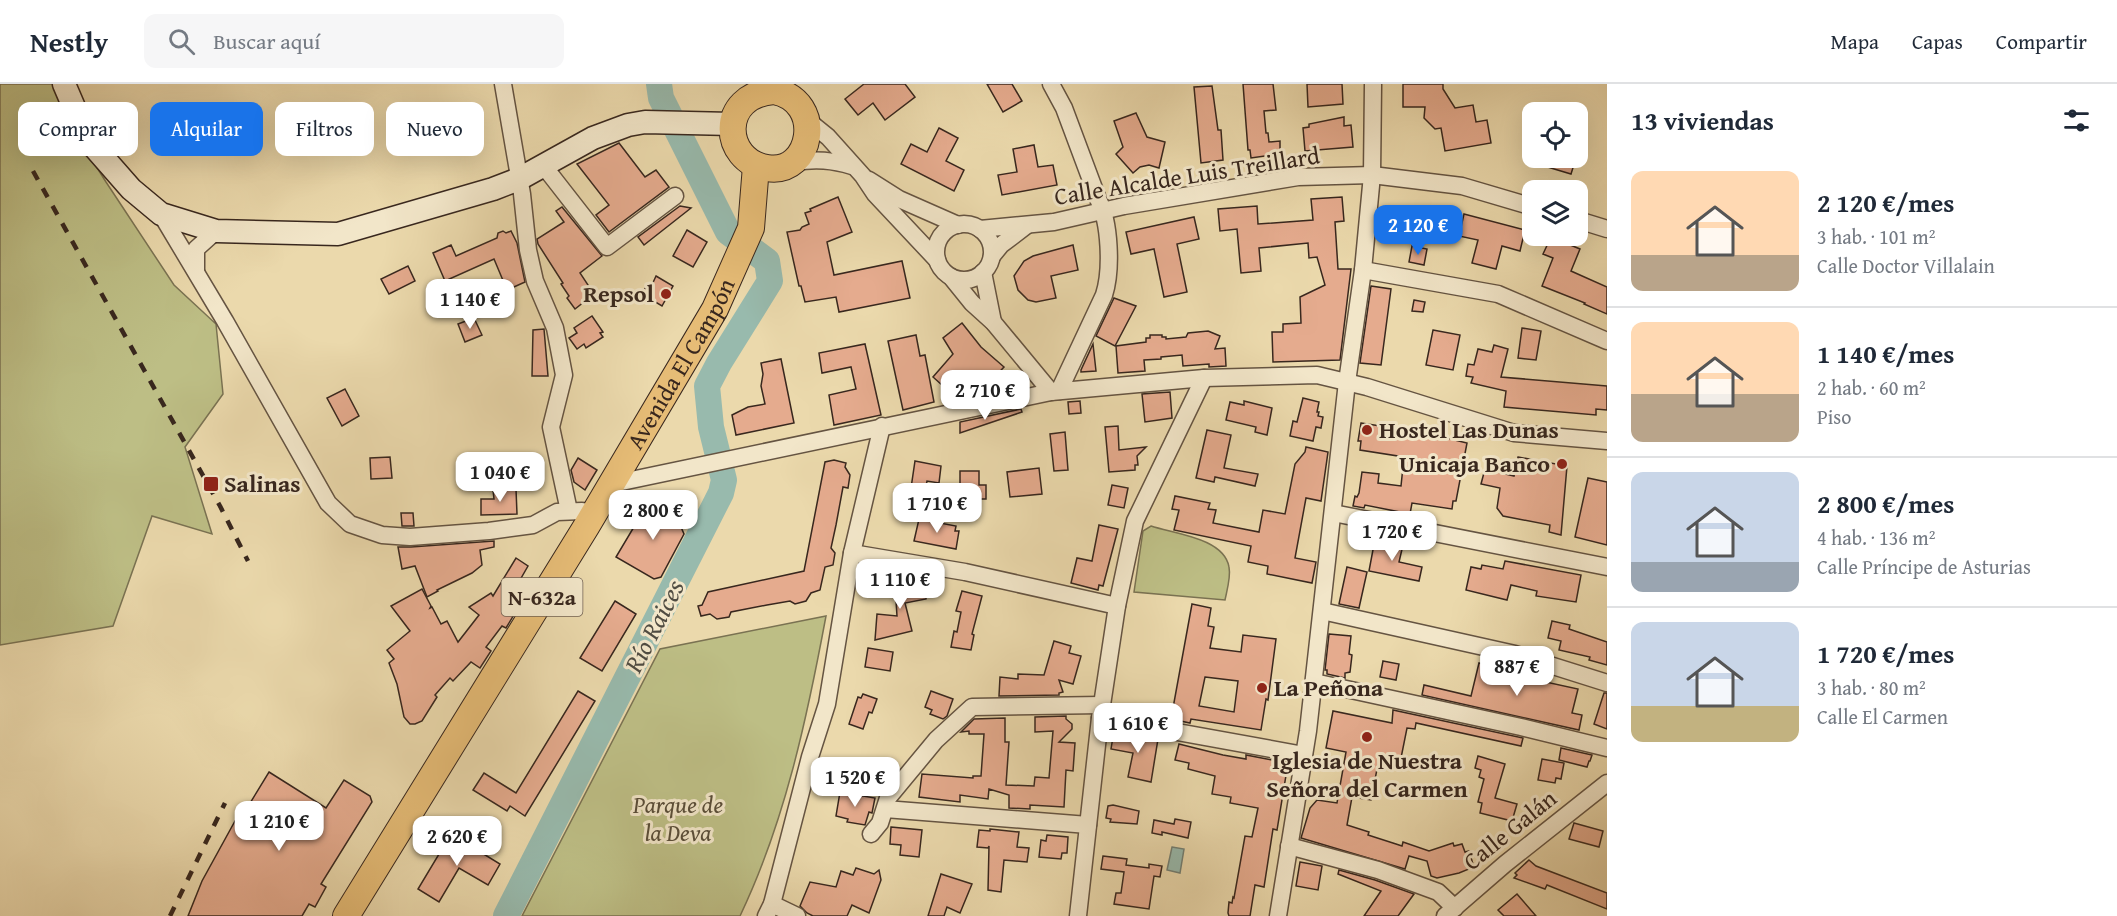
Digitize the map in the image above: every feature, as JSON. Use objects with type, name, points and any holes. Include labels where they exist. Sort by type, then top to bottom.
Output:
[{"type":"main road","points":[[751,228],[791,164],[807,138],[807,120],[802,107],[793,98],[775,87],[748,98],[721,124],[733,138],[741,154],[756,166],[770,169],[791,164]]},
{"type":"main road","name":"Avenida El Campón","points":[[345,916],[581,513],[612,484],[715,309],[751,228],[756,166]]},
{"type":"street","points":[[63,84],[88,140],[131,189],[161,214],[328,503],[350,524],[382,535],[410,537],[533,525],[557,512],[581,513],[551,427],[564,375],[555,328],[535,281],[528,250],[503,84]]},
{"type":"street","points":[[1051,84],[1064,108],[1104,210],[1108,246],[1107,286],[1055,392]]},
{"type":"street","points":[[1278,916],[1314,682],[1347,382],[1363,270],[1372,175],[1373,85]]},
{"type":"street","points":[[807,120],[828,137],[858,171],[874,195],[937,260],[945,273],[972,303],[993,321],[1055,392]]},
{"type":"street","points":[[161,214],[216,231],[338,234],[493,189],[519,179],[592,138],[628,125],[645,122],[721,124]]},
{"type":"street","points":[[791,164],[813,159],[835,160],[858,171],[899,199],[958,225]]},
{"type":"street","points":[[543,165],[607,247],[675,196]]},
{"type":"street","name":"Calle Alcalde Luis Treillard","points":[[980,229],[1054,222],[1104,210],[1298,177],[1372,175],[1462,186],[1522,204]]},
{"type":"street","points":[[1588,223],[1607,229]]},
{"type":"street","points":[[937,260],[936,251],[942,234],[958,225],[965,224],[980,229],[989,241],[992,256],[990,262],[978,276],[964,280],[951,277]]},
{"type":"street","name":"Calle Alcalde Luis Treillard","points":[[992,256],[1001,244],[1026,226]]},
{"type":"street","points":[[196,272],[196,249],[216,231]]},
{"type":"street","points":[[1363,270],[1498,294],[1607,341]]},
{"type":"street","points":[[983,272],[993,321]]},
{"type":"street","points":[[612,484],[882,426],[1055,392],[1204,378],[1317,375],[1347,382],[1514,434],[1607,441]]},
{"type":"street","points":[[1078,916],[1101,712],[1117,606],[1135,521],[1204,378]]},
{"type":"street","points":[[797,916],[769,910],[810,757],[827,704],[852,553],[882,426]]},
{"type":"street","points":[[1334,513],[1607,567]]},
{"type":"street","points":[[852,553],[965,572],[1117,606]]},
{"type":"street","points":[[1322,611],[1515,654],[1607,683]]},
{"type":"street","points":[[1314,682],[1607,748]]},
{"type":"street","points":[[871,834],[880,823],[888,798],[936,740],[972,707],[1101,712],[1304,755]]},
{"type":"street","name":"Calle Galán","points":[[1450,912],[1505,864],[1607,783]]},
{"type":"street","points":[[885,809],[1088,825]]},
{"type":"street","points":[[1289,846],[1378,870],[1437,892],[1450,912]]},
{"type":"green space","points":[[0,84],[58,84],[65,102],[18,102],[18,156],[90,156],[174,285],[216,324],[223,394],[185,447],[212,534],[152,516],[113,626],[0,645]]},
{"type":"green space","points":[[1151,526],[1197,539],[1218,549],[1225,557],[1229,567],[1225,600],[1134,592],[1143,531]]},
{"type":"green space","name":"Parque de la Deva","points":[[826,616],[793,769],[770,844],[740,916],[522,916],[660,649]]},
{"type":"shaded area","points":[[1172,847],[1184,849],[1180,873],[1167,870]]},
{"type":"building","points":[[864,84],[905,84],[915,97],[885,120],[873,103],[858,115],[845,99]]},
{"type":"building","points":[[987,84],[1012,84],[1022,101],[1003,112]]},
{"type":"building","points":[[1243,84],[1273,84],[1276,110],[1264,111],[1269,142],[1280,141],[1280,151],[1271,152],[1272,155],[1251,158],[1250,150],[1248,150]]},
{"type":"building","points":[[1307,84],[1342,84],[1343,104],[1308,107]]},
{"type":"building","points":[[1403,84],[1443,84],[1443,89],[1455,108],[1473,105],[1476,122],[1487,120],[1491,143],[1445,151],[1441,128],[1435,129],[1424,118],[1425,107],[1403,107]]},
{"type":"building","points":[[1212,86],[1218,130],[1221,130],[1223,160],[1201,163],[1194,87]]},
{"type":"building","points":[[1136,113],[1147,137],[1165,142],[1159,168],[1149,165],[1140,167],[1133,173],[1116,154],[1123,147],[1114,121]]},
{"type":"building","points":[[1344,117],[1344,126],[1351,125],[1353,147],[1305,151],[1303,128],[1309,127],[1309,124]]},
{"type":"building","points":[[939,128],[958,138],[946,161],[964,170],[954,191],[901,164],[911,144],[927,152]]},
{"type":"building","points":[[619,143],[645,177],[656,170],[669,187],[609,232],[596,215],[609,205],[577,164]]},
{"type":"building","points":[[1034,145],[1038,167],[1053,165],[1057,185],[1002,195],[998,175],[1017,172],[1013,149]]},
{"type":"building","points":[[1551,168],[1573,168],[1571,174]]},
{"type":"building","points":[[838,197],[852,232],[827,242],[834,275],[902,261],[910,298],[839,312],[836,297],[805,302],[801,286],[799,286],[787,232],[800,230],[809,224],[805,213],[811,211],[810,209]]},
{"type":"building","points":[[1342,197],[1344,221],[1335,222],[1338,269],[1351,269],[1340,360],[1273,362],[1272,332],[1283,332],[1283,324],[1301,323],[1300,297],[1325,285],[1317,257],[1309,258],[1308,243],[1259,248],[1261,271],[1241,273],[1237,229],[1220,231],[1218,209],[1257,206],[1258,224],[1313,220],[1311,199]]},
{"type":"building","points":[[680,206],[691,208],[644,245],[638,237]]},
{"type":"building","points":[[562,207],[602,256],[580,273],[594,294],[575,309],[567,298],[569,296],[561,284],[563,283],[537,239],[564,222],[556,211]]},
{"type":"building","points":[[1464,214],[1522,229],[1520,251],[1502,246],[1496,269],[1472,263],[1478,240],[1459,236]]},
{"type":"building","points":[[1194,217],[1199,239],[1177,244],[1187,292],[1164,297],[1154,249],[1131,254],[1126,232]]},
{"type":"building","points":[[687,230],[707,242],[693,267],[673,256]]},
{"type":"building","points":[[503,231],[506,233],[511,231],[517,243],[525,282],[507,290],[494,259],[445,281],[433,253],[451,245],[456,256],[497,238],[498,233]]},
{"type":"building","points":[[1073,245],[1078,270],[1051,276],[1056,298],[1036,302],[1028,300],[1018,290],[1014,276],[1024,261],[1033,256]]},
{"type":"building","points":[[1412,246],[1427,249],[1424,265],[1409,262]]},
{"type":"building","points":[[1547,246],[1573,246],[1580,249],[1571,271],[1607,287],[1607,314],[1542,286],[1553,258],[1543,254]]},
{"type":"building","points":[[408,266],[415,281],[389,294],[381,279]]},
{"type":"building","points":[[656,276],[673,286],[662,306],[642,294],[647,285],[651,287]]},
{"type":"building","points":[[1371,286],[1391,289],[1381,365],[1360,363]]},
{"type":"building","points":[[1114,298],[1136,306],[1115,346],[1096,336]]},
{"type":"building","points":[[1414,300],[1425,302],[1423,312],[1412,311]]},
{"type":"building","points":[[592,316],[603,332],[600,333],[603,337],[586,348],[584,344],[577,349],[569,338],[577,333],[574,328]]},
{"type":"building","points":[[474,318],[482,335],[465,342],[458,324]]},
{"type":"building","points":[[962,323],[981,347],[1004,367],[986,386],[970,372],[952,394],[933,377],[953,354],[943,338]]},
{"type":"building","points":[[1522,328],[1541,331],[1536,360],[1518,358]]},
{"type":"building","points":[[544,329],[548,376],[532,376],[533,330]]},
{"type":"building","points":[[1433,330],[1460,335],[1453,370],[1426,365]]},
{"type":"building","points":[[1208,331],[1220,336],[1215,349],[1225,348],[1226,366],[1209,367],[1209,364],[1183,366],[1182,355],[1144,360],[1145,371],[1118,373],[1116,346],[1146,342],[1146,338],[1150,338],[1150,335],[1162,335],[1166,339]]},
{"type":"building","points":[[916,335],[920,356],[925,355],[934,402],[903,410],[888,341]]},
{"type":"building","points":[[865,344],[881,415],[834,425],[829,395],[856,389],[851,367],[822,373],[819,353]]},
{"type":"building","points":[[1093,344],[1096,371],[1081,372],[1081,370]]},
{"type":"building","points":[[1494,345],[1508,349],[1501,377],[1607,386],[1607,410],[1596,409],[1596,415],[1504,407],[1506,391],[1471,383],[1473,377],[1466,376],[1468,364],[1474,365],[1478,349],[1492,352]]},
{"type":"building","points":[[781,359],[794,423],[736,435],[732,415],[748,407],[765,404],[761,386],[763,374],[761,363]]},
{"type":"building","points":[[345,389],[359,416],[342,426],[327,398]]},
{"type":"building","points":[[1170,392],[1172,418],[1145,422],[1142,394]]},
{"type":"building","points":[[1303,398],[1319,402],[1318,416],[1323,417],[1321,428],[1316,427],[1313,441],[1290,436],[1293,421],[1297,422]]},
{"type":"building","points":[[1080,401],[1081,413],[1069,414],[1068,402]]},
{"type":"building","points":[[1244,401],[1272,408],[1267,435],[1255,432],[1256,427],[1226,420],[1230,402],[1244,405]]},
{"type":"building","points":[[1021,409],[1022,412],[960,433],[960,422]]},
{"type":"building","points":[[1361,423],[1426,433],[1467,443],[1456,501],[1453,501],[1452,509],[1412,503],[1410,514],[1365,505],[1364,508],[1353,506],[1355,496],[1357,497],[1359,493],[1362,472],[1379,474],[1378,483],[1401,486],[1404,457],[1360,450],[1361,441],[1358,441]]},
{"type":"building","points":[[1118,426],[1119,450],[1146,447],[1137,456],[1138,465],[1135,465],[1135,470],[1109,472],[1105,427]]},
{"type":"building","points":[[1207,430],[1231,435],[1224,468],[1258,474],[1255,486],[1215,477],[1214,482],[1196,478]]},
{"type":"building","points":[[1065,432],[1068,470],[1054,471],[1050,434]]},
{"type":"building","points":[[1306,447],[1328,452],[1321,501],[1306,498],[1295,558],[1316,562],[1312,583],[1267,574],[1268,566],[1248,562],[1251,546],[1174,530],[1179,510],[1172,509],[1175,496],[1210,503],[1208,509],[1216,510],[1213,523],[1259,532],[1263,510],[1285,514],[1295,464],[1305,452]]},
{"type":"building","points":[[390,457],[392,478],[371,479],[370,458]]},
{"type":"building","points":[[1518,457],[1567,466],[1561,535],[1549,532],[1550,525],[1503,516],[1497,508],[1500,488],[1481,484],[1485,469],[1514,476]]},
{"type":"building","points":[[578,458],[597,470],[585,490],[574,482],[571,470]]},
{"type":"building","points":[[834,460],[846,463],[845,467],[850,475],[848,488],[843,487],[831,548],[835,553],[833,565],[825,567],[820,590],[811,593],[806,601],[795,604],[790,601],[767,605],[731,612],[729,617],[717,619],[710,614],[701,616],[698,606],[702,605],[708,592],[804,571],[825,462]]},
{"type":"building","points":[[915,461],[941,466],[939,483],[927,481],[923,501],[901,496],[903,486],[911,488]]},
{"type":"building","points":[[1039,468],[1042,494],[1010,497],[1007,472]]},
{"type":"building","points":[[960,471],[979,471],[979,485],[986,485],[986,499],[960,499]]},
{"type":"building","points":[[1588,478],[1607,482],[1607,545],[1575,537]]},
{"type":"building","points":[[1112,485],[1128,488],[1124,508],[1108,505]]},
{"type":"building","points":[[516,489],[517,514],[481,515],[481,499],[494,499],[493,490]]},
{"type":"building","points":[[677,503],[684,534],[661,577],[654,579],[616,557],[644,510]]},
{"type":"building","points":[[401,513],[413,513],[414,526],[402,526]]},
{"type":"building","points":[[919,519],[956,526],[955,531],[959,531],[956,549],[914,541]]},
{"type":"building","points":[[1099,525],[1118,529],[1103,586],[1099,585],[1098,590],[1071,583],[1077,558],[1092,561]]},
{"type":"building","points":[[1375,539],[1403,545],[1399,562],[1422,567],[1419,581],[1369,571]]},
{"type":"building","points":[[494,541],[494,547],[480,550],[482,565],[472,573],[427,597],[415,566],[402,569],[398,547],[411,547]]},
{"type":"building","points":[[516,558],[528,566],[516,587],[527,593],[506,628],[502,626],[486,647],[491,651],[480,668],[471,662],[453,681],[450,678],[435,695],[437,697],[422,721],[410,724],[404,717],[397,684],[389,663],[394,659],[387,650],[410,631],[391,606],[422,589],[430,608],[432,607],[441,624],[447,621],[458,642],[479,615],[469,607],[491,593],[493,596]]},
{"type":"building","points":[[1505,561],[1581,575],[1576,602],[1536,596],[1537,591],[1511,585],[1507,600],[1466,590],[1471,567],[1481,569],[1482,565],[1503,569]]},
{"type":"building","points":[[1347,567],[1367,572],[1359,608],[1339,604]]},
{"type":"building","points":[[926,582],[926,599],[905,603],[912,631],[875,640],[877,614],[897,616],[895,585]]},
{"type":"building","points":[[962,591],[982,596],[972,634],[974,635],[971,650],[951,647],[961,612],[956,611]]},
{"type":"building","points":[[615,601],[636,614],[602,671],[580,658]]},
{"type":"building","points":[[1192,604],[1211,608],[1208,626],[1214,627],[1210,648],[1241,652],[1243,635],[1276,639],[1268,700],[1266,699],[1261,730],[1191,719],[1190,723],[1171,719]],"holes":[[[1205,677],[1238,681],[1234,712],[1199,706]]]},
{"type":"building","points":[[1552,621],[1570,625],[1569,629],[1607,642],[1607,665],[1589,660],[1590,657],[1559,650],[1561,641],[1548,638]]},
{"type":"building","points":[[1329,634],[1351,636],[1350,672],[1345,673],[1345,678],[1327,674],[1325,670]]},
{"type":"building","points":[[1054,641],[1071,646],[1069,653],[1081,656],[1073,684],[1059,680],[1063,692],[1059,695],[999,696],[1000,677],[1018,679],[1018,674],[1044,675]]},
{"type":"building","points":[[868,648],[893,652],[890,671],[865,667]]},
{"type":"building","points":[[1383,661],[1399,664],[1396,680],[1380,677]]},
{"type":"building","points":[[1479,663],[1506,669],[1505,673],[1578,689],[1572,713],[1582,715],[1579,730],[1422,695],[1424,685],[1471,696]]},
{"type":"building","points":[[578,691],[595,701],[525,816],[510,806],[507,811],[473,790],[484,773],[516,793]]},
{"type":"building","points":[[931,691],[953,699],[947,716],[943,719],[930,714],[932,710],[925,707]]},
{"type":"building","points":[[1604,693],[1607,693],[1607,729],[1594,724]]},
{"type":"building","points":[[863,694],[877,699],[863,729],[849,724],[858,697],[861,698]]},
{"type":"building","points":[[1393,710],[1523,738],[1521,746],[1416,723],[1415,729],[1407,728],[1400,763],[1379,759],[1371,800],[1352,797],[1347,825],[1369,832],[1368,835],[1402,846],[1403,842],[1429,851],[1453,843],[1454,846],[1462,844],[1465,852],[1469,851],[1473,864],[1469,869],[1437,878],[1431,876],[1427,861],[1409,856],[1405,869],[1301,838],[1310,808],[1317,800],[1337,803],[1346,752],[1326,748],[1333,711],[1392,723]]},
{"type":"building","points":[[1066,716],[1072,724],[1072,729],[1059,742],[1075,743],[1073,771],[1066,770],[1064,807],[1030,805],[1030,809],[1009,808],[1009,795],[989,789],[988,799],[960,795],[960,802],[919,797],[922,774],[973,778],[973,776],[981,776],[984,734],[961,732],[974,719],[1005,718],[1005,742],[1009,742],[1006,785],[1034,786],[1035,777],[1049,778],[1053,731],[1035,732],[1035,717]]},
{"type":"building","points":[[1114,731],[1158,739],[1151,782],[1128,777],[1133,753],[1111,749]]},
{"type":"building","points":[[1179,744],[1223,755],[1246,759],[1246,755],[1288,763],[1277,830],[1273,829],[1264,887],[1255,885],[1250,916],[1229,916],[1228,913],[1229,902],[1232,903],[1234,898],[1245,836],[1252,837],[1258,808],[1230,803],[1231,797],[1212,794],[1215,776],[1188,769],[1189,763],[1175,760]]},
{"type":"building","points":[[1561,748],[1592,755],[1587,767],[1559,760]]},
{"type":"building","points":[[1478,756],[1505,764],[1495,798],[1517,804],[1512,821],[1480,813],[1482,803],[1478,802],[1484,779],[1479,777],[1481,770],[1475,768]]},
{"type":"building","points":[[1542,759],[1564,763],[1561,779],[1556,778],[1555,783],[1538,780]]},
{"type":"building","points":[[269,772],[326,808],[344,780],[370,796],[372,802],[321,884],[326,887],[315,907],[309,904],[302,916],[188,916],[202,881],[235,821],[238,823]]},
{"type":"building","points":[[840,792],[875,798],[872,813],[869,812],[865,825],[847,822],[848,819],[836,816]]},
{"type":"building","points":[[1108,806],[1139,811],[1137,824],[1110,822],[1111,819],[1106,818]]},
{"type":"building","points":[[1175,819],[1191,822],[1188,838],[1162,832],[1162,835],[1152,833],[1154,820],[1174,824]]},
{"type":"building","points":[[1574,823],[1603,831],[1599,847],[1569,839]]},
{"type":"building","points":[[891,827],[922,830],[919,857],[900,855],[901,845],[890,844]]},
{"type":"building","points":[[990,829],[1019,832],[1017,847],[1029,848],[1027,862],[1004,860],[1001,892],[988,890],[989,846],[988,848],[977,847],[979,830],[990,831]]},
{"type":"building","points":[[451,834],[500,864],[488,885],[459,868],[439,902],[418,889]]},
{"type":"building","points":[[1047,835],[1068,837],[1067,853],[1062,853],[1061,859],[1039,857],[1041,840],[1046,841]]},
{"type":"building","points":[[1103,856],[1127,859],[1126,865],[1149,868],[1149,864],[1162,866],[1160,877],[1154,876],[1149,909],[1114,904],[1116,893],[1121,893],[1124,872],[1101,869]]},
{"type":"building","points":[[1529,860],[1536,866],[1607,893],[1607,909],[1547,885],[1545,889],[1514,878],[1517,875],[1515,873]]},
{"type":"building","points":[[1300,862],[1322,866],[1318,890],[1296,886]]},
{"type":"building","points":[[856,868],[874,874],[879,870],[881,880],[869,913],[852,905],[847,916],[813,916],[800,906],[810,882],[836,887],[841,871],[853,875]]},
{"type":"building","points":[[1339,870],[1414,894],[1398,916],[1364,916],[1381,891],[1338,874]]},
{"type":"building","points":[[941,874],[972,884],[960,913],[947,907],[944,916],[928,916]]},
{"type":"building","points":[[1517,894],[1536,916],[1504,916],[1498,910]]},
{"type":"waterway","name":"Río Raices","points":[[506,916],[721,493],[724,480],[711,427],[707,386],[770,281],[767,261],[728,232],[661,98],[659,84]]},
{"type":"railway","points":[[33,171],[220,506],[248,561]]},
{"type":"railway","points":[[170,916],[225,803]]},
{"type":"place","name":"Repsol","points":[[666,294]]},
{"type":"place","name":"Hostel Las Dunas","points":[[1367,430]]},
{"type":"place","name":"Unicaja Banco","points":[[1562,464]]},
{"type":"place","name":"Salinas","points":[[211,484]]},
{"type":"place","name":"La Peñona","points":[[1262,688]]},
{"type":"place","name":"Iglesia de Nuestra Señora del Carmen","points":[[1367,737]]}]
